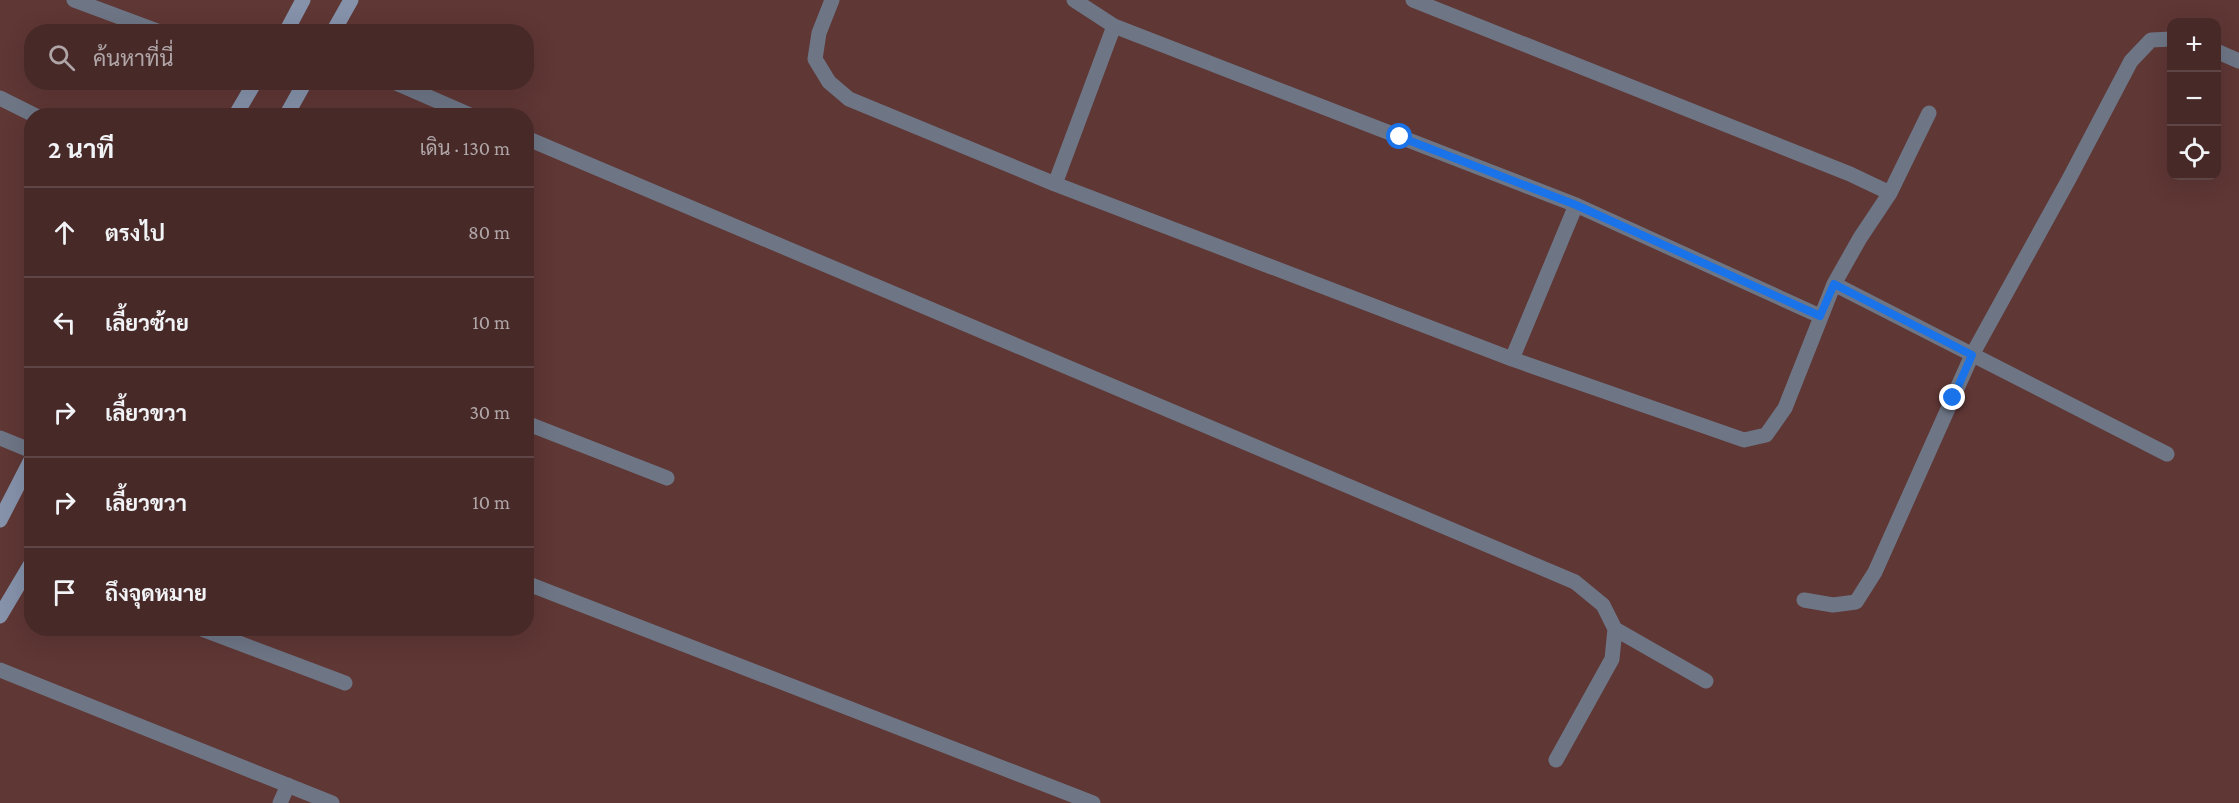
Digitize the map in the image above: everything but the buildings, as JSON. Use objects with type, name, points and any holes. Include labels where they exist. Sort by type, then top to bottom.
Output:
[{"type":"main road","points":[[290,24],[303,0]]},
{"type":"main road","points":[[338,24],[351,0]]},
{"type":"main road","points":[[240,108],[250,90]]},
{"type":"main road","points":[[290,108],[300,90]]},
{"type":"main road","points":[[0,520],[24,474]]},
{"type":"main road","points":[[0,616],[24,585]]},
{"type":"street","points":[[74,0],[138,24]]},
{"type":"street","points":[[832,0],[819,33],[815,59],[829,82],[849,99],[1055,184],[1512,359],[1744,440],[1766,435],[1785,408],[1834,284],[1860,238],[1890,193],[1929,113]]},
{"type":"street","points":[[1074,0],[1114,26],[1576,205],[1820,316]]},
{"type":"street","points":[[1413,0],[1850,174],[1890,193]]},
{"type":"street","points":[[1055,184],[1114,26]]},
{"type":"street","points":[[1804,600],[1833,605],[1856,602],[1875,572],[1972,355],[2131,61],[2151,40],[2167,39]]},
{"type":"street","points":[[2221,53],[2239,61]]},
{"type":"street","points":[[412,90],[454,108]]},
{"type":"street","points":[[0,98],[24,110]]},
{"type":"street","points":[[534,141],[1575,582],[1603,605],[1615,629],[1612,659],[1556,760]]},
{"type":"street","points":[[1512,359],[1576,205]]},
{"type":"street","points":[[1834,284],[2167,454]]},
{"type":"street","points":[[534,426],[668,478]]},
{"type":"street","points":[[0,438],[24,448]]},
{"type":"street","points":[[534,586],[1093,803]]},
{"type":"street","points":[[1615,629],[1706,681]]},
{"type":"street","points":[[220,636],[345,683]]},
{"type":"street","points":[[0,670],[332,803]]},
{"type":"street","points":[[280,803],[288,785]]},
{"type":"route","points":[[1400,137],[1576,205],[1820,316],[1834,284],[1972,355],[1953,398]]}]
